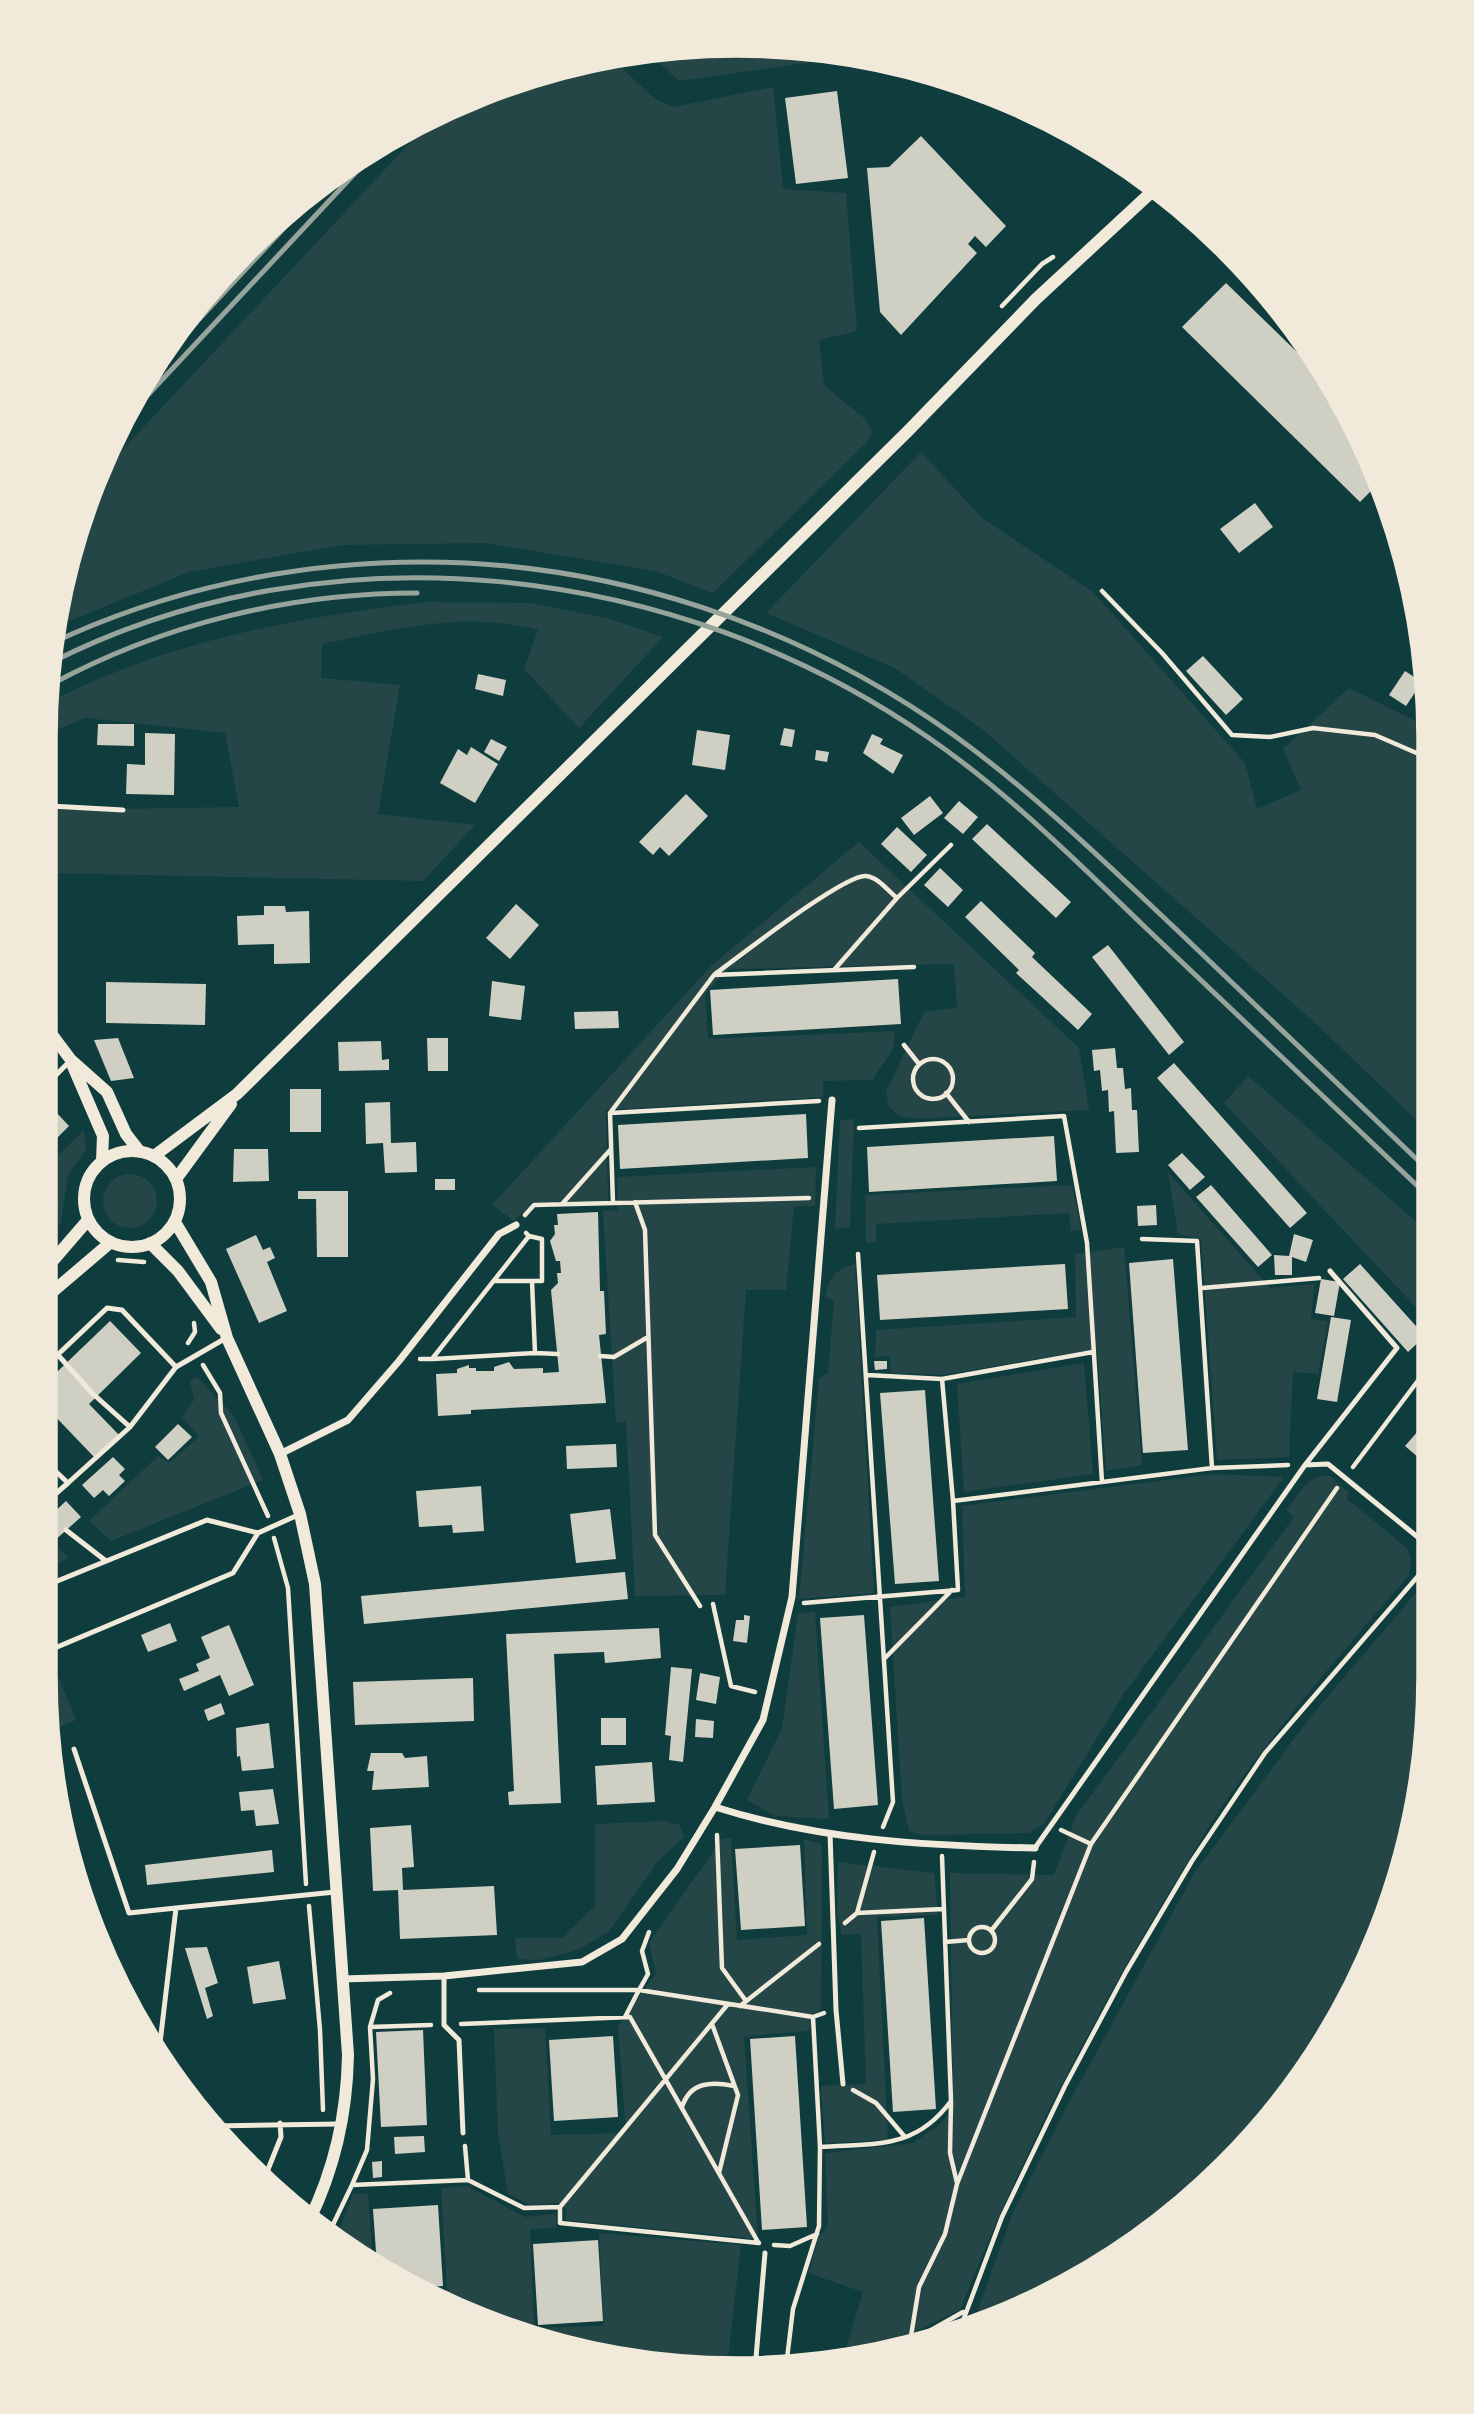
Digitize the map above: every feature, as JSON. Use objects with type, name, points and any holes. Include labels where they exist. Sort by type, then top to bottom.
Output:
[{"type":"street","points":[[176,1180],[237,1094],[1037,299],[1149,195]]},
{"type":"street","points":[[56,1040],[71,1060],[107,1092],[126,1134],[147,1154],[169,1169],[180,1194],[175,1222],[169,1231],[150,1243],[125,1246],[111,1242],[101,1237],[88,1220],[84,1196],[87,1182],[102,1161],[116,1153],[147,1154],[237,1094]]},
{"type":"street","points":[[71,1060],[103,1136],[102,1161]]},
{"type":"street","points":[[342,1979],[444,1976],[582,1962],[622,1939],[677,1869],[715,1807],[763,1720],[790,1604],[832,1100]]},
{"type":"street","points":[[56,1257],[88,1220]]},
{"type":"street","points":[[175,1222],[211,1282],[227,1338],[280,1454],[300,1514],[315,1584],[348,2055],[342,2124],[335,2157],[313,2210]]},
{"type":"street","points":[[280,1454],[348,1420],[399,1361],[499,1234],[516,1225]]},
{"type":"street","points":[[56,1289],[111,1242]]},
{"type":"street","points":[[150,1243],[178,1271],[227,1338]]},
{"type":"street","points":[[715,1807],[754,1820],[830,1833],[941,1846],[1035,1847]]},
{"type":"lane","points":[[56,806],[123,810]]},
{"type":"lane","points":[[56,1075],[71,1060]]},
{"type":"lane","points":[[1035,1847],[1305,1465],[1397,1348],[1330,1271]]},
{"type":"lane","points":[[130,1427],[92,1393],[58,1355],[107,1308],[122,1310],[176,1367]]},
{"type":"lane","points":[[56,1494],[130,1427],[176,1367],[198,1357],[227,1338]]},
{"type":"lane","points":[[1305,1465],[1328,1464],[1418,1537]]},
{"type":"lane","points":[[56,1472],[68,1483]]},
{"type":"lane","points":[[56,1647],[233,1573],[258,1533],[300,1514]]},
{"type":"lane","points":[[56,1582],[207,1520],[258,1533]]},
{"type":"lane","points":[[66,1530],[106,1561]]},
{"type":"lane","points":[[74,1749],[129,1913],[337,1892]]},
{"type":"lane","points":[[830,1833],[836,2010],[843,2084]]},
{"type":"lane","points":[[161,2039],[176,1908]]},
{"type":"lane","points":[[444,1976],[444,2025],[459,2040],[463,2132]]},
{"type":"lane","points":[[268,2170],[281,2137],[280,2123]]},
{"type":"lane","points":[[225,2126],[342,2124]]},
{"type":"lane","points":[[756,2358],[765,2253]]},
{"type":"path","points":[[1102,591],[1162,653],[1232,735],[1270,737],[1313,728],[1376,735],[1418,753]]},
{"type":"path","points":[[834,970],[897,898],[951,845]]},
{"type":"path","points":[[613,1203],[610,1113],[714,975],[789,920],[856,877],[875,879],[897,898]]},
{"type":"path","points":[[714,975],[914,967]]},
{"type":"path","points":[[904,1045],[919,1064]]},
{"type":"path","points":[[933,1059],[947,1065],[952,1080],[946,1093],[932,1098],[918,1092],[913,1078],[919,1064],[933,1059]]},
{"type":"path","points":[[946,1093],[969,1122]]},
{"type":"path","points":[[610,1113],[832,1100]]},
{"type":"path","points":[[859,1128],[1064,1116],[1087,1243],[1102,1482]]},
{"type":"path","points":[[561,1204],[611,1149]]},
{"type":"path","points":[[494,1280],[542,1281],[542,1239],[529,1236],[516,1225],[534,1205],[824,1197]]},
{"type":"path","points":[[635,1202],[645,1230],[655,1535],[700,1606]]},
{"type":"path","points":[[432,1359],[529,1236]]},
{"type":"path","points":[[1142,1239],[1197,1241],[1212,1468]]},
{"type":"path","points":[[858,1254],[893,1802]]},
{"type":"path","points":[[112,1259],[149,1264]]},
{"type":"path","points":[[1202,1288],[1335,1277]]},
{"type":"path","points":[[533,1281],[535,1353]]},
{"type":"path","points":[[192,1312],[195,1332],[188,1343],[220,1393],[221,1413],[266,1508],[288,1588],[308,1895],[320,2030],[323,2123]]},
{"type":"path","points":[[600,1356],[614,1357],[648,1338]]},
{"type":"path","points":[[867,1375],[942,1379],[1093,1352]]},
{"type":"path","points":[[399,1361],[558,1354]]},
{"type":"path","points":[[790,1604],[881,1599],[958,1590],[942,1379]]},
{"type":"path","points":[[913,2335],[919,2287],[944,2234],[957,2184],[1091,1844],[1345,1477],[1418,1381]]},
{"type":"path","points":[[953,1501],[1212,1468],[1305,1465]]},
{"type":"path","points":[[962,2320],[1002,2217],[1065,2085],[1126,1972],[1192,1861],[1265,1753],[1418,1576]]},
{"type":"path","points":[[884,1659],[952,1590]]},
{"type":"path","points":[[713,1604],[732,1686],[769,1695]]},
{"type":"path","points":[[730,1812],[716,1837],[722,1968],[746,2001]]},
{"type":"path","points":[[1071,1835],[1091,1844]]},
{"type":"path","points":[[941,1846],[951,2101],[950,2153],[957,2184]]},
{"type":"path","points":[[990,1931],[1032,1879],[1035,1847]]},
{"type":"path","points":[[857,1913],[944,1909]]},
{"type":"path","points":[[977,1928],[990,1931],[995,1940],[987,1951],[973,1949],[969,1940],[977,1928]]},
{"type":"path","points":[[945,1942],[969,1940]]},
{"type":"path","points":[[625,2017],[639,1990],[813,2017],[836,2010]]},
{"type":"path","points":[[728,2004],[560,2207],[560,2223],[790,2246],[817,2234]]},
{"type":"path","points":[[333,2225],[367,2150],[373,2079],[370,2027],[631,2017],[758,2243]]},
{"type":"path","points":[[787,2356],[793,2309],[817,2234],[820,2147],[813,2017]]},
{"type":"path","points":[[712,2024],[738,2095],[719,2173]]},
{"type":"path","points":[[682,2108],[686,2095],[694,2088],[713,2082],[735,2086]]},
{"type":"path","points":[[843,2084],[876,2103],[905,2137]]},
{"type":"path","points":[[820,2147],[893,2142],[922,2132],[951,2101]]},
{"type":"path","points":[[463,2132],[468,2180]]},
{"type":"path","points":[[352,2185],[468,2180],[524,2208],[560,2207]]},
{"type":"path","points":[[937,2328],[964,2311]]},
{"type":"shaded area","points":[[737,56],[819,61],[679,81],[657,61]]},
{"type":"shaded area","points":[[620,66],[655,99],[674,107],[773,87],[783,189],[846,193],[857,331],[819,340],[824,385],[865,419],[873,431],[867,442],[713,593],[655,571],[486,543],[341,545],[189,572],[66,622],[79,561],[92,518],[117,455],[415,137],[476,108],[518,92],[561,79]]},
{"type":"shaded area","points":[[921,452],[982,518],[1093,592],[1245,763],[1257,809],[1301,790],[1283,749],[1349,688],[1418,722],[1418,1121],[1313,1021],[982,729],[893,667],[766,613]]},
{"type":"shaded area","points":[[426,602],[531,603],[607,618],[663,637],[579,728],[524,669],[538,630],[511,624],[456,622],[402,628],[322,644],[321,678],[400,685],[378,814],[475,825],[423,881],[56,873],[56,810],[239,807],[225,733],[85,718],[56,730],[57,699],[141,662],[187,647],[281,624]]},
{"type":"shaded area","points":[[859,842],[1079,1048],[1089,1110],[914,1119],[899,1116],[889,1107],[886,1092],[924,1012],[957,1008],[954,964],[729,969],[705,993],[708,1039],[895,1031],[893,1049],[872,1080],[823,1081],[823,1097],[606,1110],[608,1201],[532,1202],[514,1221],[492,1205],[712,965]]},
{"type":"shaded area","points":[[1248,1076],[1418,1223],[1418,1309],[1224,1103]]},
{"type":"shaded area","points":[[854,1119],[850,1227],[835,1229],[840,1120]]},
{"type":"shaded area","points":[[84,1130],[86,1150],[68,1175],[61,1222],[56,1230],[56,1157]]},
{"type":"shaded area","points":[[816,1167],[815,1206],[794,1206],[786,1290],[746,1290],[725,1595],[635,1596],[626,1421],[616,1423],[603,1211],[618,1210],[617,1177]]},
{"type":"shaded area","points":[[1168,1172],[1270,1288],[1314,1284],[1311,1319],[1328,1321],[1318,1374],[1293,1372],[1289,1457],[1217,1460],[1201,1239],[1178,1234]]},
{"type":"shaded area","points":[[130,1174],[149,1182],[157,1201],[149,1220],[130,1228],[111,1220],[103,1201],[111,1182]]},
{"type":"shaded area","points":[[1072,1185],[1081,1230],[1071,1231],[1069,1213],[876,1224],[876,1242],[866,1243],[865,1195]]},
{"type":"shaded area","points":[[1124,1247],[1142,1465],[1106,1471],[1097,1349],[942,1375],[891,1373],[890,1356],[875,1357],[876,1330],[1076,1317],[1075,1254]]},
{"type":"shaded area","points":[[855,1264],[874,1593],[799,1599],[819,1379],[828,1373],[834,1300],[825,1298],[834,1275]]},
{"type":"shaded area","points":[[1084,1363],[1093,1474],[964,1492],[957,1384]]},
{"type":"shaded area","points":[[197,1377],[234,1416],[263,1480],[111,1541],[89,1521],[158,1456],[169,1463],[199,1437],[182,1417],[194,1400],[190,1381]]},
{"type":"shaded area","points":[[1212,1474],[1284,1477],[1123,1695],[1044,1824],[1029,1833],[922,1835],[909,1831],[902,1800],[890,1607],[965,1597],[962,1506]]},
{"type":"shaded area","points":[[1319,1476],[1330,1476],[1349,1493],[1347,1499],[1407,1548],[1411,1560],[1409,1575],[1285,1721],[1203,1836],[1105,2002],[1053,2102],[1004,2205],[960,2310],[903,2337],[846,2349],[863,2292],[808,2273],[819,2237],[828,2226],[825,2153],[913,2143],[939,2125],[953,2108],[950,1873],[1054,1875],[1076,1816],[1294,1517],[1286,1510],[1306,1484]]},
{"type":"shaded area","points":[[56,1546],[69,1558],[56,1564]]},
{"type":"shaded area","points":[[1418,1590],[1417,1722],[1405,1810],[1382,1896],[1348,1978],[1327,2018],[1277,2092],[1249,2126],[1219,2159],[1186,2189],[1152,2217],[1078,2267],[1038,2288],[976,2314],[1013,2212],[1068,2104],[1195,1872],[1308,1720]]},
{"type":"shaded area","points":[[815,1612],[829,1819],[775,1816],[747,1800],[782,1728],[798,1614]]},
{"type":"shaded area","points":[[56,1671],[76,1720],[58,1728]]},
{"type":"shaded area","points":[[665,1821],[680,1825],[684,1837],[658,1861],[609,1931],[578,1950],[539,1960],[517,1959],[515,1938],[562,1938],[595,1906],[595,1824]]},
{"type":"shaded area","points":[[731,1838],[737,1940],[807,1935],[804,1839],[821,1844],[822,1855],[821,2007],[808,2031],[744,2036],[758,2239],[565,2220],[567,2210],[557,2203],[530,2205],[508,2194],[498,2133],[494,2029],[545,2028],[551,2135],[626,2133],[618,2026],[656,1973],[649,1943],[722,1839]]},
{"type":"shaded area","points":[[838,1862],[934,1873],[938,1915],[877,1917],[888,2140],[825,2143],[821,2086],[866,2084],[861,1934],[842,1935],[837,1914]]},
{"type":"shaded area","points":[[467,2186],[525,2217],[556,2214],[556,2228],[530,2229],[534,2327],[441,2290],[447,2290],[441,2188]]},
{"type":"shaded area","points":[[353,2194],[368,2194],[372,2252],[340,2230]]},
{"type":"shaded area","points":[[599,2233],[741,2245],[728,2358],[648,2352],[604,2345],[538,2328],[604,2326]]},
{"type":"building","points":[[837,91],[848,178],[796,184],[785,98]]},
{"type":"building","points":[[921,136],[1006,226],[986,247],[975,236],[968,244],[977,253],[901,335],[880,312],[867,168],[889,167]]},
{"type":"building","points":[[1226,283],[1303,359],[1348,436],[1372,490],[1360,502],[1182,327]]},
{"type":"building","points":[[1255,503],[1273,527],[1239,553],[1220,529]]},
{"type":"building","points":[[1203,656],[1243,699],[1226,715],[1186,671]]},
{"type":"building","points":[[1405,671],[1415,678],[1417,690],[1406,706],[1389,695]]},
{"type":"building","points":[[478,674],[506,680],[503,696],[475,689]]},
{"type":"building","points":[[98,724],[134,724],[134,746],[97,745]]},
{"type":"building","points":[[784,728],[795,730],[792,747],[780,745]]},
{"type":"building","points":[[697,730],[730,735],[725,770],[692,765]]},
{"type":"building","points":[[145,733],[175,734],[174,795],[126,794],[127,764],[145,765]]},
{"type":"building","points":[[872,734],[883,739],[880,744],[903,755],[893,774],[863,753]]},
{"type":"building","points":[[491,739],[507,747],[499,761],[484,752]]},
{"type":"building","points":[[471,747],[498,764],[475,803],[440,783],[458,749],[467,755]]},
{"type":"building","points":[[816,750],[829,752],[827,762],[815,760]]},
{"type":"building","points":[[686,794],[708,816],[669,856],[660,847],[653,855],[639,842]]},
{"type":"building","points":[[930,796],[943,813],[914,835],[901,818]]},
{"type":"building","points":[[959,801],[978,817],[963,834],[944,818]]},
{"type":"building","points":[[987,824],[1071,902],[1056,918],[972,839]]},
{"type":"building","points":[[897,827],[927,855],[911,872],[881,844]]},
{"type":"building","points":[[940,868],[963,890],[948,907],[924,885]]},
{"type":"building","points":[[981,901],[1035,953],[1032,957],[1092,1014],[1078,1030],[1016,973],[1019,970],[965,917]]},
{"type":"building","points":[[516,904],[539,925],[510,959],[486,938]]},
{"type":"building","points":[[264,906],[285,906],[286,912],[309,911],[310,963],[274,964],[274,944],[238,945],[237,916],[264,915]]},
{"type":"building","points":[[1108,945],[1184,1042],[1169,1055],[1092,957]]},
{"type":"building","points":[[898,979],[901,1024],[713,1035],[710,990]]},
{"type":"building","points":[[492,981],[525,986],[521,1020],[489,1016]]},
{"type":"building","points":[[106,982],[206,984],[205,1025],[106,1023]]},
{"type":"building","points":[[618,1011],[619,1028],[575,1029],[574,1012]]},
{"type":"building","points":[[118,1038],[134,1078],[111,1081],[94,1040]]},
{"type":"building","points":[[427,1038],[448,1038],[448,1071],[428,1071]]},
{"type":"building","points":[[381,1041],[382,1060],[389,1059],[389,1070],[339,1071],[338,1042]]},
{"type":"building","points":[[1115,1048],[1117,1068],[1123,1068],[1125,1089],[1131,1088],[1132,1110],[1137,1110],[1139,1152],[1116,1153],[1114,1111],[1109,1112],[1108,1090],[1102,1091],[1100,1070],[1094,1071],[1092,1050]]},
{"type":"building","points":[[1174,1063],[1307,1213],[1290,1228],[1157,1078]]},
{"type":"building","points":[[290,1089],[321,1089],[321,1132],[290,1132]]},
{"type":"building","points":[[390,1102],[391,1143],[416,1142],[417,1172],[385,1173],[383,1143],[366,1144],[365,1103]]},
{"type":"building","points":[[56,1112],[69,1126],[56,1139]]},
{"type":"building","points":[[806,1114],[808,1158],[620,1169],[618,1125]]},
{"type":"building","points":[[1054,1136],[1057,1181],[869,1192],[867,1147]]},
{"type":"building","points":[[234,1149],[268,1149],[269,1181],[233,1182]]},
{"type":"building","points":[[1182,1153],[1205,1177],[1190,1190],[1168,1165]]},
{"type":"building","points":[[435,1179],[455,1179],[455,1190],[435,1190]]},
{"type":"building","points":[[1211,1185],[1272,1255],[1258,1267],[1196,1197]]},
{"type":"building","points":[[298,1191],[348,1191],[348,1257],[317,1257],[316,1199],[298,1199]]},
{"type":"building","points":[[1156,1205],[1157,1225],[1138,1226],[1137,1206]]},
{"type":"building","points":[[598,1212],[600,1291],[604,1291],[606,1334],[599,1335],[606,1403],[471,1410],[471,1414],[438,1416],[436,1374],[457,1373],[457,1369],[469,1365],[469,1368],[476,1368],[476,1371],[494,1371],[494,1367],[509,1362],[514,1369],[543,1368],[543,1373],[559,1372],[551,1290],[558,1283],[557,1273],[561,1273],[560,1261],[556,1261],[550,1241],[555,1234],[554,1225],[558,1225],[557,1214]]},
{"type":"building","points":[[1294,1234],[1313,1240],[1306,1262],[1292,1257],[1292,1275],[1275,1275],[1274,1255],[1289,1256]]},
{"type":"building","points":[[256,1235],[263,1250],[270,1247],[275,1258],[267,1262],[287,1311],[259,1323],[226,1249]]},
{"type":"building","points":[[1173,1259],[1188,1450],[1143,1453],[1129,1263]]},
{"type":"building","points":[[1065,1264],[1068,1309],[880,1320],[877,1275]]},
{"type":"building","points":[[1360,1264],[1418,1328],[1418,1343],[1408,1352],[1343,1279]]},
{"type":"building","points":[[1321,1279],[1340,1282],[1334,1316],[1315,1313]]},
{"type":"building","points":[[1331,1317],[1351,1320],[1337,1402],[1317,1399]]},
{"type":"building","points":[[110,1321],[141,1353],[89,1404],[119,1435],[95,1458],[56,1417],[56,1369],[58,1371]]},
{"type":"building","points":[[874,1361],[887,1361],[887,1369],[875,1370]]},
{"type":"building","points":[[925,1390],[939,1581],[895,1584],[880,1393]]},
{"type":"building","points":[[178,1424],[192,1437],[168,1460],[155,1447]]},
{"type":"building","points":[[1418,1431],[1418,1457],[1405,1446]]},
{"type":"building","points":[[616,1444],[617,1467],[567,1469],[566,1446]]},
{"type":"building","points":[[113,1457],[125,1469],[119,1475],[125,1481],[109,1496],[103,1490],[94,1498],[82,1485]]},
{"type":"building","points":[[481,1486],[484,1531],[453,1533],[452,1525],[419,1527],[416,1491]]},
{"type":"building","points":[[66,1501],[81,1517],[56,1539],[56,1510]]},
{"type":"building","points":[[610,1509],[616,1559],[576,1563],[570,1514]]},
{"type":"building","points":[[625,1572],[628,1599],[364,1624],[361,1596]]},
{"type":"building","points":[[744,1615],[750,1616],[747,1643],[733,1641],[736,1620],[744,1620]]},
{"type":"building","points":[[864,1615],[878,1805],[834,1809],[820,1618]]},
{"type":"building","points":[[170,1623],[177,1641],[148,1652],[141,1635]]},
{"type":"building","points":[[229,1625],[254,1685],[229,1696],[220,1675],[184,1691],[179,1679],[199,1671],[196,1664],[210,1658],[201,1637]]},
{"type":"building","points":[[659,1628],[661,1658],[605,1663],[604,1652],[554,1654],[561,1803],[509,1805],[508,1792],[514,1791],[506,1634]]},
{"type":"building","points":[[671,1667],[692,1669],[683,1762],[669,1760],[671,1736],[665,1735]]},
{"type":"building","points":[[700,1673],[720,1677],[716,1704],[696,1700]]},
{"type":"building","points":[[473,1678],[474,1721],[355,1725],[353,1682]]},
{"type":"building","points":[[221,1703],[225,1714],[208,1721],[204,1710]]},
{"type":"building","points":[[601,1718],[626,1718],[626,1745],[601,1745]]},
{"type":"building","points":[[696,1719],[714,1721],[713,1738],[695,1737]]},
{"type":"building","points":[[269,1723],[274,1768],[242,1771],[240,1756],[237,1757],[236,1728]]},
{"type":"building","points":[[371,1753],[402,1753],[405,1758],[427,1756],[429,1787],[372,1790],[374,1771],[367,1771]]},
{"type":"building","points":[[652,1762],[655,1802],[597,1805],[595,1766]]},
{"type":"building","points":[[273,1789],[279,1824],[256,1826],[254,1810],[241,1811],[239,1792]]},
{"type":"building","points":[[411,1825],[414,1867],[402,1868],[403,1890],[494,1886],[497,1935],[400,1939],[398,1890],[373,1891],[370,1828]]},
{"type":"building","points":[[800,1845],[805,1926],[741,1930],[735,1849]]},
{"type":"building","points":[[272,1850],[274,1872],[147,1885],[145,1865]]},
{"type":"building","points":[[924,1918],[936,2109],[893,2112],[881,1921]]},
{"type":"building","points":[[207,1947],[218,1983],[205,1988],[213,2016],[207,2019],[185,1948]]},
{"type":"building","points":[[279,1961],[286,1999],[253,2004],[247,1967]]},
{"type":"building","points":[[423,2030],[427,2125],[381,2127],[376,2032]]},
{"type":"building","points":[[613,2036],[618,2117],[554,2121],[549,2040]]},
{"type":"building","points":[[795,2036],[807,2227],[762,2230],[750,2039]]},
{"type":"building","points":[[424,2136],[425,2152],[395,2154],[394,2137]]},
{"type":"building","points":[[382,2161],[382,2177],[373,2178],[372,2162]]},
{"type":"building","points":[[438,2205],[443,2286],[433,2287],[376,2254],[373,2209]]},
{"type":"building","points":[[598,2240],[603,2321],[538,2325],[533,2244]]},
{"type":"railway","points":[[147,395],[353,175]]},
{"type":"railway","points":[[201,317],[281,232]]},
{"type":"railway","points":[[64,638],[139,608],[232,582],[327,567],[423,562],[494,565],[564,574],[634,588],[702,607],[769,632],[833,662],[895,697],[985,758],[1124,880],[1418,1160]]},
{"type":"railway","points":[[61,659],[157,619],[269,590],[384,578],[499,582],[613,600],[724,632],[830,678],[929,738],[987,782],[1068,854],[1418,1186]]},
{"type":"railway","points":[[58,681],[137,645],[228,616],[322,599],[417,593]]}]
